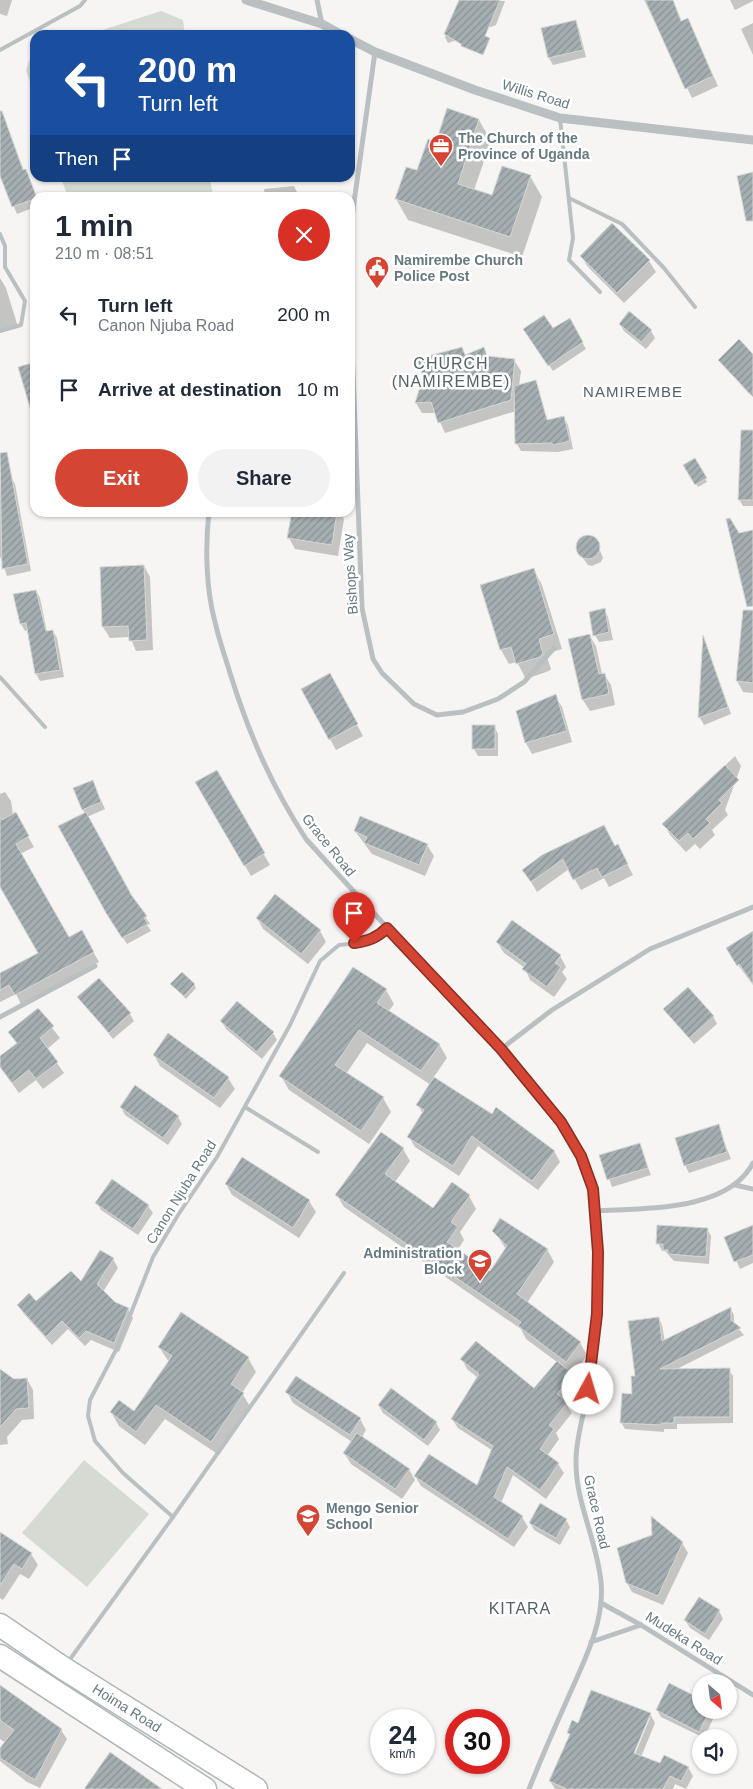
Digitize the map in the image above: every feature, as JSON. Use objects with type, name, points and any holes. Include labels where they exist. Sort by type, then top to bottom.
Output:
[{"type":"main road","name":"Hoima Road","points":[[0,1625],[63,1668],[256,1789]]},
{"type":"main road","name":"Hoima Road","points":[[0,1656],[206,1789]]},
{"type":"street","points":[[246,0],[322,24],[333,30]]},
{"type":"street","points":[[317,0],[322,24]]},
{"type":"street","name":"Willis Road","points":[[355,42],[375,52],[475,90],[560,118],[753,140]]},
{"type":"street","name":"Bishops Way","points":[[355,192],[375,52]]},
{"type":"street","name":"Bishops Way","points":[[355,424],[362,608],[373,659],[382,673],[414,704],[437,715],[463,712],[498,699],[524,682],[554,648]]},
{"type":"street","name":"Grace Road","points":[[209,517],[208,574],[214,621],[243,715],[264,766],[284,805],[306,839],[501,1049],[561,1122],[581,1156],[593,1189],[596,1211],[597,1314],[588,1389],[576,1458],[577,1486],[596,1554],[601,1582],[601,1603],[592,1642],[528,1789]]},
{"type":"street","points":[[501,1049],[552,1010],[650,949],[753,907]]},
{"type":"street","points":[[0,1017],[95,966]]},
{"type":"street","points":[[596,1211],[687,1204],[735,1185],[753,1163]]},
{"type":"street","points":[[735,1185],[753,1188]]},
{"type":"street","name":"Mudeka Road","points":[[601,1603],[642,1625],[753,1695]]},
{"type":"street","points":[[592,1642],[642,1625]]},
{"type":"lane","points":[[36,30],[80,6],[85,0]]},
{"type":"lane","points":[[0,50],[30,34]]},
{"type":"lane","points":[[560,118],[573,238],[569,260],[600,292]]},
{"type":"lane","points":[[569,198],[622,224],[664,268],[695,307]]},
{"type":"lane","points":[[0,234],[5,246],[5,267],[25,301],[21,325],[0,331]]},
{"type":"lane","points":[[0,677],[45,727]]},
{"type":"lane","name":"Canon Njuba Road","points":[[173,1517],[123,1473],[95,1441],[88,1416],[90,1400],[118,1346],[153,1257],[217,1156],[290,1025],[320,961],[339,945],[367,942],[379,936],[387,928]]},
{"type":"lane","points":[[244,1107],[318,1152]]},
{"type":"lane","points":[[63,1668],[173,1517],[344,1273]]},
{"type":"shaded area","points":[[161,11],[183,20],[184,30],[102,30]]},
{"type":"shaded area","points":[[30,59],[30,82],[26,70]]},
{"type":"shaded area","points":[[62,182],[211,182],[212,192],[66,192]]},
{"type":"shaded area","points":[[84,1460],[149,1514],[87,1587],[22,1533]]},
{"type":"building","points":[[459,0],[500,0],[485,36],[490,38],[483,55],[461,46],[461,44],[444,34]]},
{"type":"building","points":[[645,0],[673,0],[681,21],[688,18],[713,76],[685,89]]},
{"type":"building","points":[[576,20],[583,50],[548,58],[541,28]]},
{"type":"building","points":[[447,108],[479,119],[458,184],[492,195],[502,166],[531,175],[510,237],[395,199],[406,167],[417,170],[428,139],[436,142]]},
{"type":"building","points":[[0,111],[2,111],[23,170],[26,169],[35,192],[30,192],[30,201],[12,207],[0,176]]},
{"type":"building","points":[[753,172],[753,221],[746,221],[737,176]]},
{"type":"building","points":[[612,223],[650,260],[617,293],[580,256]]},
{"type":"building","points":[[629,311],[652,330],[641,342],[619,324]]},
{"type":"building","points":[[544,315],[553,328],[570,318],[583,342],[548,366],[523,329]]},
{"type":"building","points":[[739,339],[753,354],[753,397],[718,360]]},
{"type":"building","points":[[462,347],[465,355],[484,347],[487,356],[515,359],[511,400],[438,423],[431,402],[415,403],[423,377],[417,359]]},
{"type":"building","points":[[30,363],[30,408],[18,367]]},
{"type":"building","points":[[536,380],[547,420],[564,416],[570,441],[553,445],[552,443],[515,444],[514,386]]},
{"type":"building","points":[[741,430],[753,430],[753,500],[738,500]]},
{"type":"building","points":[[7,452],[28,564],[2,569],[0,453]]},
{"type":"building","points":[[695,458],[707,478],[695,485],[683,465]]},
{"type":"building","points":[[291,517],[336,517],[332,545],[287,538]]},
{"type":"building","points":[[730,518],[739,533],[753,530],[753,606],[747,607],[726,519]]},
{"type":"building","points":[[588,535],[593,536],[599,542],[599,552],[593,558],[588,559],[583,558],[577,552],[576,547],[577,542],[583,536]]},
{"type":"building","points":[[144,565],[147,640],[129,641],[128,626],[102,627],[100,567]]},
{"type":"building","points":[[534,568],[554,634],[539,639],[543,654],[540,657],[516,664],[511,647],[500,650],[480,585]]},
{"type":"building","points":[[36,590],[46,631],[53,630],[60,670],[35,674],[26,623],[20,624],[13,594]]},
{"type":"building","points":[[605,608],[609,632],[593,636],[589,612]]},
{"type":"building","points":[[743,610],[753,610],[753,683],[736,681]]},
{"type":"building","points":[[590,634],[599,674],[605,673],[609,694],[582,700],[568,639]]},
{"type":"building","points":[[703,635],[728,707],[698,718]]},
{"type":"building","points":[[330,673],[358,724],[329,740],[301,689]]},
{"type":"building","points":[[556,694],[567,731],[525,743],[516,711]]},
{"type":"building","points":[[472,725],[495,725],[495,749],[472,749]]},
{"type":"building","points":[[725,765],[739,780],[719,800],[722,803],[706,819],[710,823],[693,839],[688,833],[679,841],[662,824]]},
{"type":"building","points":[[217,770],[265,853],[244,866],[195,782]]},
{"type":"building","points":[[93,780],[101,802],[82,810],[73,788]]},
{"type":"building","points":[[16,812],[29,836],[16,844],[69,937],[82,930],[94,952],[15,995],[9,985],[0,990],[0,973],[38,953],[0,887],[0,817],[2,820]]},
{"type":"building","points":[[86,812],[132,896],[147,916],[144,918],[148,924],[122,938],[58,826]]},
{"type":"building","points":[[360,816],[428,844],[419,865],[364,843],[367,837],[354,831]]},
{"type":"building","points":[[604,825],[615,846],[618,844],[628,864],[602,877],[597,868],[573,880],[563,859],[531,882],[522,870],[542,855]]},
{"type":"building","points":[[275,894],[321,930],[301,954],[256,918]]},
{"type":"building","points":[[512,920],[561,955],[555,963],[561,967],[547,987],[522,969],[526,964],[496,942]]},
{"type":"building","points":[[753,931],[753,984],[739,964],[737,966],[726,948]]},
{"type":"building","points":[[353,967],[387,989],[377,1003],[440,1044],[421,1071],[359,1030],[335,1065],[384,1097],[361,1131],[279,1076]]},
{"type":"building","points":[[182,972],[195,984],[184,996],[170,984]]},
{"type":"building","points":[[99,978],[131,1013],[109,1033],[77,997]]},
{"type":"building","points":[[688,987],[714,1016],[689,1038],[663,1009]]},
{"type":"building","points":[[237,1001],[274,1032],[257,1052],[220,1021]]},
{"type":"building","points":[[38,1008],[54,1026],[40,1038],[58,1062],[36,1079],[29,1070],[12,1083],[0,1067],[0,1056],[17,1043],[8,1032]]},
{"type":"building","points":[[168,1033],[229,1077],[214,1098],[153,1055]]},
{"type":"building","points":[[434,1077],[492,1114],[496,1107],[555,1151],[532,1181],[472,1136],[453,1166],[407,1137],[424,1110],[416,1105]]},
{"type":"building","points":[[135,1085],[179,1116],[163,1138],[120,1107]]},
{"type":"building","points":[[719,1124],[727,1152],[684,1166],[675,1138]]},
{"type":"building","points":[[381,1132],[404,1148],[385,1174],[433,1208],[452,1182],[470,1195],[451,1222],[458,1227],[447,1242],[490,1271],[507,1246],[492,1231],[500,1218],[548,1249],[517,1294],[581,1342],[566,1362],[518,1326],[521,1322],[335,1195]]},
{"type":"building","points":[[640,1143],[648,1168],[607,1180],[599,1155]]},
{"type":"building","points":[[242,1157],[310,1200],[293,1228],[225,1184]]},
{"type":"building","points":[[112,1179],[149,1205],[133,1229],[95,1203]]},
{"type":"building","points":[[657,1225],[708,1228],[706,1257],[668,1254],[668,1250],[663,1250],[663,1244],[656,1244]]},
{"type":"building","points":[[753,1225],[753,1255],[734,1262],[724,1237]]},
{"type":"building","points":[[100,1250],[114,1258],[97,1284],[115,1302],[129,1308],[114,1343],[86,1331],[79,1338],[62,1321],[46,1337],[17,1305],[29,1293],[36,1301],[71,1271],[81,1281]]},
{"type":"building","points":[[731,1307],[731,1320],[741,1328],[660,1369],[730,1368],[730,1417],[674,1417],[674,1423],[661,1423],[661,1425],[620,1423],[622,1393],[632,1394],[631,1376],[635,1376],[628,1321],[659,1317],[662,1341]]},
{"type":"building","points":[[181,1312],[249,1357],[231,1384],[244,1393],[211,1442],[156,1405],[136,1432],[110,1412],[119,1400],[134,1411],[172,1356],[158,1347]]},
{"type":"building","points":[[476,1341],[534,1388],[557,1361],[573,1374],[557,1394],[568,1402],[549,1425],[554,1429],[540,1449],[559,1463],[540,1490],[507,1467],[494,1497],[523,1516],[508,1539],[414,1476],[429,1454],[477,1485],[493,1446],[451,1419],[479,1374],[460,1359]]},
{"type":"building","points":[[0,1369],[14,1379],[27,1378],[29,1408],[16,1409],[0,1427]]},
{"type":"building","points":[[296,1376],[361,1418],[350,1435],[285,1392]]},
{"type":"building","points":[[391,1388],[437,1422],[424,1440],[378,1405]]},
{"type":"building","points":[[357,1433],[410,1469],[395,1489],[343,1453]]},
{"type":"building","points":[[540,1503],[567,1519],[556,1538],[529,1523]]},
{"type":"building","points":[[651,1516],[683,1542],[658,1596],[626,1583],[617,1548],[652,1535]]},
{"type":"building","points":[[0,1532],[32,1553],[22,1569],[14,1564],[0,1585]]},
{"type":"building","points":[[699,1597],[720,1610],[705,1634],[684,1620]]},
{"type":"building","points":[[669,1683],[692,1694],[692,1719],[706,1719],[700,1729],[693,1729],[656,1710]]},
{"type":"building","points":[[0,1685],[62,1729],[35,1780],[0,1758],[0,1748],[14,1730],[0,1720]]},
{"type":"building","points":[[591,1690],[651,1713],[634,1753],[660,1763],[664,1755],[689,1767],[681,1781],[670,1776],[663,1789],[567,1789],[549,1781],[570,1734],[567,1733],[572,1720],[578,1723]]},
{"type":"building","points":[[110,1752],[162,1789],[84,1789]]},
{"type":"place","name":"The Church of the Province of Uganda","points":[[441,167]]},
{"type":"place","name":"Namirembe Church Police Post","points":[[377,289]]},
{"type":"place","name":"Administration Block","points":[[480,1282]]},
{"type":"place","name":"Mengo Senior School","points":[[308,1537]]},
{"type":"district","name":"CHURCH (NAMIREMBE)","points":[[451,372]]},
{"type":"district","name":"NAMIREMBE","points":[[633,392]]},
{"type":"district","name":"KITARA","points":[[520,1608]]},
{"type":"route","points":[[354,943],[367,942],[379,936],[387,928],[501,1049],[561,1122],[581,1156],[593,1189],[598,1252],[597,1314],[588,1389]]}]
